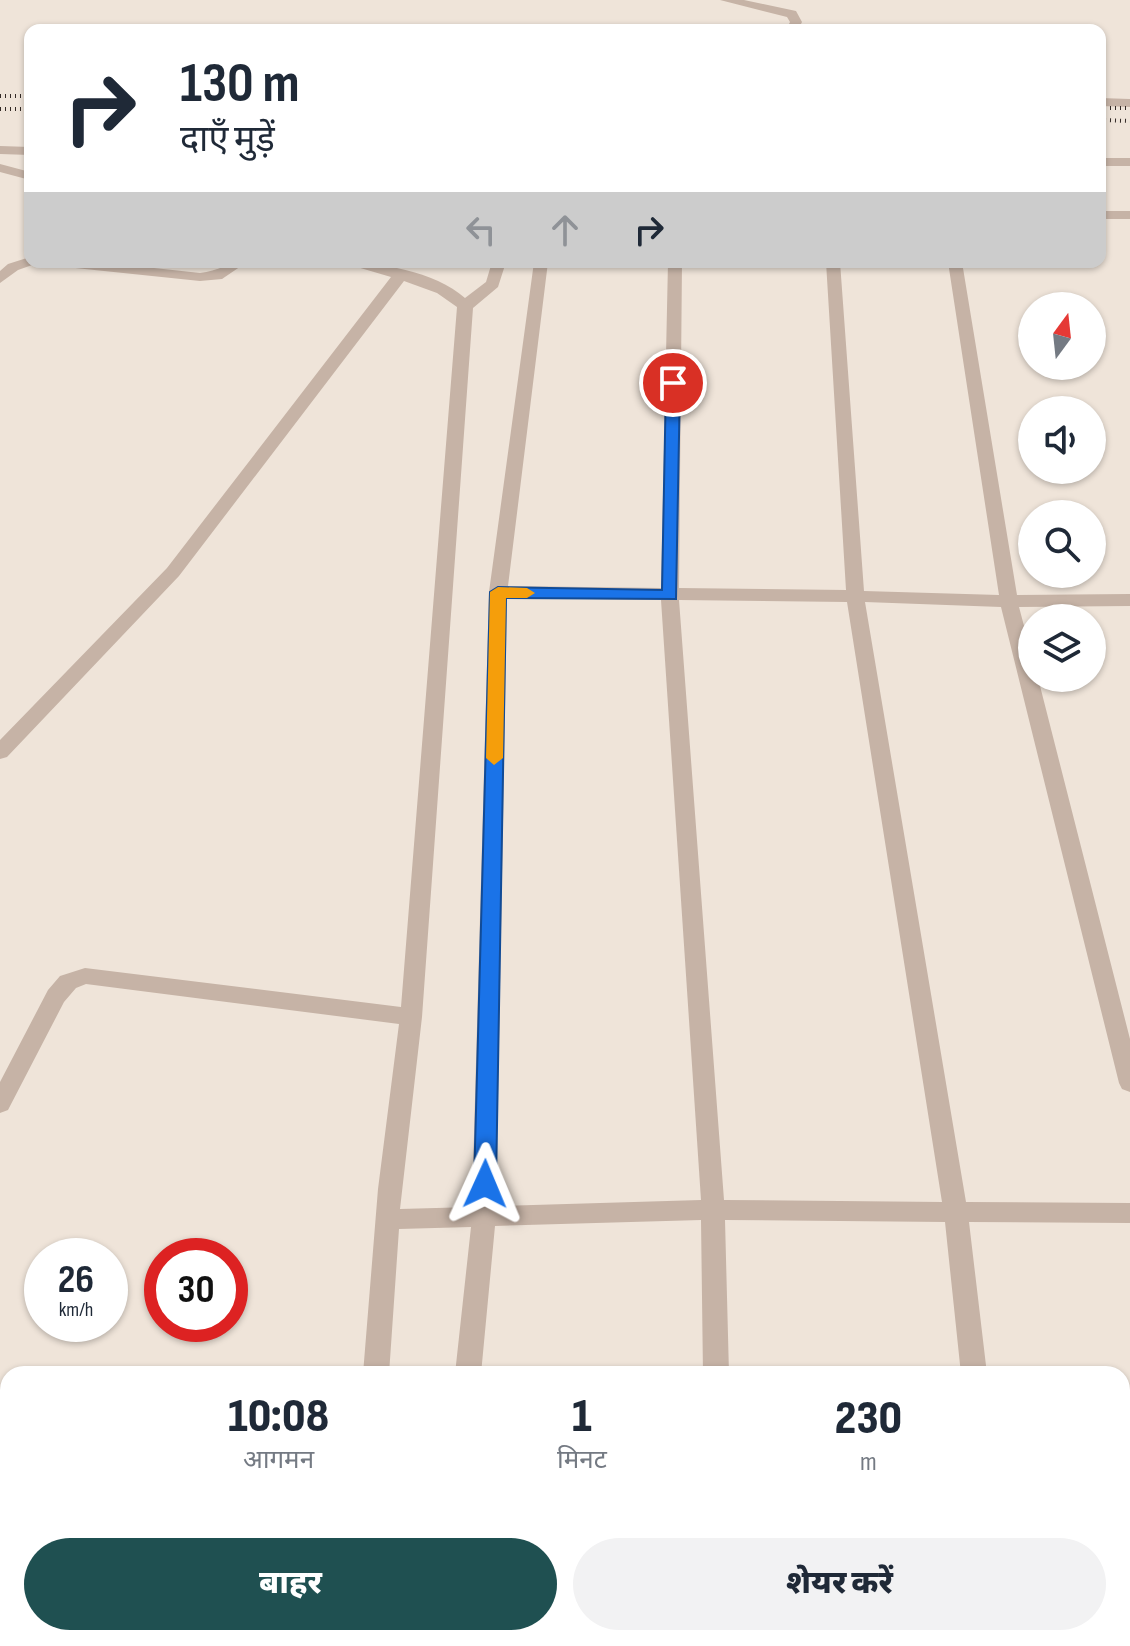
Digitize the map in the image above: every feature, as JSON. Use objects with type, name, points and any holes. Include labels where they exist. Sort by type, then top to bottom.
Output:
[{"type":"street","points":[[726,0],[792,14],[795,24]]},
{"type":"street","points":[[1106,102],[1130,103]]},
{"type":"street","points":[[0,150],[24,151]]},
{"type":"street","points":[[1106,162],[1130,162]]},
{"type":"street","points":[[2,171],[24,175]]},
{"type":"street","points":[[1106,215],[1130,215]]},
{"type":"street","points":[[0,279],[13,267],[24,263]]},
{"type":"street","points":[[114,268],[200,277],[217,276],[230,268]]},
{"type":"street","points":[[368,268],[442,290],[458,297],[465,306],[411,1017],[390,1189],[377,1366]]},
{"type":"street","points":[[465,306],[493,284],[497,268]]},
{"type":"street","points":[[469,1366],[484,1215],[498,592],[540,268]]},
{"type":"street","points":[[675,268],[670,596],[713,1210],[716,1366]]},
{"type":"street","points":[[833,268],[855,596],[956,1213],[973,1366]]},
{"type":"street","points":[[956,268],[1009,601],[1130,1083]]},
{"type":"street","points":[[1,750],[173,572],[399,277]]},
{"type":"street","points":[[498,592],[1009,601],[1130,600]]},
{"type":"street","points":[[0,1104],[56,996],[68,982],[85,976],[411,1017]]},
{"type":"street","points":[[390,1219],[713,1210],[1130,1213]]},
{"type":"railway","points":[[0,96],[24,96]]},
{"type":"railway","points":[[1106,108],[1130,108]]},
{"type":"railway","points":[[0,109],[24,109]]},
{"type":"railway","points":[[1106,120],[1130,121]]},
{"type":"slow traffic","points":[[494,758],[498,592],[527,593]]},
{"type":"route","points":[[485,1184],[498,592],[670,596],[673,383]]}]
